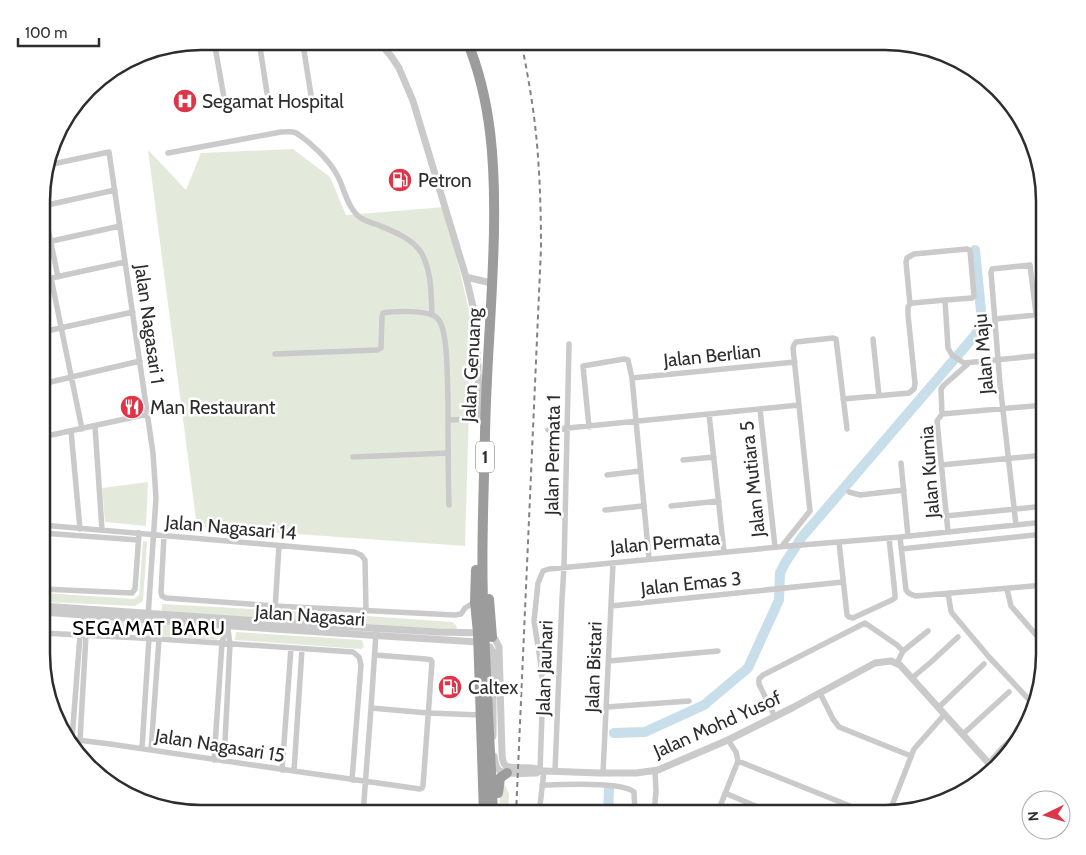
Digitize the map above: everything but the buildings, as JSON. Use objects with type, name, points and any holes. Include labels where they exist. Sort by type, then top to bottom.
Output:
[{"type":"highway","name":"Jalan Genuang","points":[[466,50],[475,78],[488,146],[490,194],[490,282],[485,414],[484,638],[481,715],[484,805]]},
{"type":"highway","name":"Jalan Genuang","points":[[470,50],[480,79],[489,122],[495,193],[480,419],[475,602],[484,638],[493,805]]},
{"type":"highway","points":[[495,805],[499,780],[507,773]]},
{"type":"street","points":[[216,50],[226,109]]},
{"type":"street","points":[[260,50],[267,93]]},
{"type":"street","points":[[303,50],[311,95]]},
{"type":"street","points":[[386,50],[405,79],[413,100],[466,277],[476,322],[480,419],[448,420]]},
{"type":"street","points":[[168,153],[281,132],[296,133],[319,152],[334,170],[340,180],[350,207],[358,217],[396,233],[412,243],[421,253],[431,285],[432,315]]},
{"type":"street","name":"Jalan Nagasari 1","points":[[55,164],[110,152],[148,414],[156,483],[148,616]]},
{"type":"street","points":[[50,204],[115,190]]},
{"type":"street","points":[[58,277],[50,241],[120,226]]},
{"type":"street","points":[[843,400],[909,393],[912,391],[915,387],[908,326],[908,307],[910,304],[907,258],[914,254],[970,250],[974,296],[972,298],[910,304]]},
{"type":"street","points":[[82,429],[51,278],[126,262]]},
{"type":"street","name":"Jalan Maju","points":[[1016,525],[994,319],[991,270],[1028,264],[1031,266],[1036,314]]},
{"type":"street","points":[[466,277],[490,282]]},
{"type":"street","points":[[945,300],[948,348],[952,355],[960,361],[969,363],[1036,356]]},
{"type":"street","points":[[50,330],[133,312]]},
{"type":"street","points":[[276,354],[377,350],[381,348],[382,343],[383,313],[420,312],[435,316],[440,322],[444,336],[447,380],[449,505]]},
{"type":"street","points":[[994,319],[1036,314]]},
{"type":"street","points":[[786,546],[810,511],[793,348],[796,342],[836,338],[847,428]]},
{"type":"street","points":[[873,339],[879,396]]},
{"type":"street","name":"Jalan Permata 1","points":[[564,567],[569,344]]},
{"type":"street","points":[[589,427],[583,366],[626,360],[629,362],[632,378],[649,559]]},
{"type":"street","points":[[50,382],[140,361]]},
{"type":"street","name":"Jalan Berlian","points":[[632,378],[795,362]]},
{"type":"street","name":"Jalan Kurnia","points":[[948,532],[937,421],[942,414],[940,389],[969,363]]},
{"type":"street","points":[[548,430],[799,405]]},
{"type":"street","points":[[942,414],[1036,406]]},
{"type":"street","name":"Jalan Mutiara 5","points":[[760,409],[774,547]]},
{"type":"street","points":[[50,435],[148,414]]},
{"type":"street","points":[[709,414],[724,552]]},
{"type":"street","points":[[95,426],[102,530]]},
{"type":"street","points":[[71,431],[80,528]]},
{"type":"street","points":[[353,457],[448,453]]},
{"type":"street","points":[[941,465],[1036,456]]},
{"type":"street","points":[[683,460],[714,457]]},
{"type":"street","points":[[902,463],[908,536]]},
{"type":"street","points":[[606,475],[640,471]]},
{"type":"street","points":[[849,492],[860,495],[904,490]]},
{"type":"street","points":[[671,506],[718,501]]},
{"type":"street","points":[[605,510],[643,506]]},
{"type":"street","points":[[946,516],[1036,507]]},
{"type":"street","points":[[889,538],[894,598],[852,618],[849,617],[847,615],[839,542],[1036,523]]},
{"type":"street","name":"Jalan Nagasari 14","points":[[50,526],[102,530],[138,536]]},
{"type":"street","name":"Jalan Nagasari 14","points":[[50,533],[154,535],[354,552],[361,555],[365,560],[366,610]]},
{"type":"street","points":[[901,549],[1036,535]]},
{"type":"street","points":[[50,589],[132,593],[135,590],[138,536]]},
{"type":"street","name":"Jalan Nagasari","points":[[164,536],[161,592],[162,596],[168,598],[276,606],[455,615],[461,614],[465,608],[475,602]]},
{"type":"street","points":[[900,537],[907,592],[912,595],[948,594],[1036,586]]},
{"type":"street","name":"Jalan Permata","points":[[542,771],[543,686],[534,621],[538,583],[543,571],[564,567],[839,542]]},
{"type":"street","points":[[274,626],[279,546]]},
{"type":"street","name":"Jalan Bistari","points":[[603,773],[613,563]]},
{"type":"street","name":"Jalan Jauhari","points":[[555,771],[564,567]]},
{"type":"street","name":"Jalan Emas 3","points":[[610,606],[843,582]]},
{"type":"street","points":[[1007,589],[1014,610],[1036,635]]},
{"type":"street","points":[[948,594],[952,613],[989,658],[1029,700]]},
{"type":"street","name":"Jalan Nagasari","points":[[50,607],[84,612]]},
{"type":"street","name":"Jalan Nagasari","points":[[50,612],[84,612],[227,621],[274,626],[484,638]]},
{"type":"street","points":[[80,740],[84,612]]},
{"type":"street","points":[[214,760],[222,643],[227,621]]},
{"type":"street","points":[[224,761],[230,644],[227,621]]},
{"type":"street","points":[[775,717],[759,684],[759,678],[763,675],[865,624],[898,645],[903,651]]},
{"type":"street","points":[[364,805],[376,632]]},
{"type":"street","points":[[928,632],[903,651],[897,663],[990,763]]},
{"type":"street","points":[[50,633],[353,652],[359,657],[361,665],[352,780]]},
{"type":"street","points":[[71,731],[83,635]]},
{"type":"street","points":[[142,748],[149,638]]},
{"type":"street","points":[[484,638],[498,644],[502,754],[504,763],[510,767],[535,768],[542,771]]},
{"type":"street","points":[[484,638],[493,652],[494,755],[498,770],[507,773],[536,773],[542,771]]},
{"type":"street","points":[[912,678],[958,638]]},
{"type":"street","points":[[151,750],[159,639]]},
{"type":"street","points":[[282,770],[291,648]]},
{"type":"street","points":[[294,772],[302,649]]},
{"type":"street","points":[[609,661],[718,651]]},
{"type":"street","points":[[375,655],[431,660],[428,713]]},
{"type":"street","name":"Jalan Mohd Yusof","points":[[542,771],[603,773],[655,771],[728,740],[775,717],[875,663],[887,661],[897,663]]},
{"type":"street","points":[[938,708],[984,664]]},
{"type":"street","points":[[963,734],[1009,692]]},
{"type":"street","points":[[820,693],[833,719],[839,726],[911,756]]},
{"type":"street","points":[[607,707],[690,701]]},
{"type":"street","points":[[357,712],[371,710],[481,715]]},
{"type":"street","name":"Jalan Nagasari 15","points":[[76,740],[420,789],[422,788],[428,713]]},
{"type":"street","points":[[892,805],[911,756],[920,742],[944,715]]},
{"type":"street","points":[[720,805],[738,761],[736,752],[728,740]]},
{"type":"street","points":[[997,756],[1007,743]]},
{"type":"street","points":[[738,761],[848,805]]},
{"type":"street","points":[[540,805],[542,771]]},
{"type":"street","points":[[655,771],[655,805]]},
{"type":"street","points":[[542,785],[603,785],[630,789],[634,792],[635,805]]},
{"type":"street","points":[[725,793],[753,805]]},
{"type":"green space","points":[[293,149],[330,177],[346,215],[445,207],[470,315],[465,546],[197,527],[148,150],[186,190],[201,153]]},
{"type":"green space","points":[[148,482],[146,526],[105,522],[102,488]]},
{"type":"green space","points":[[143,541],[147,542],[143,601],[135,606],[50,602],[50,593],[134,599],[139,595]]},
{"type":"green space","points":[[162,604],[267,610],[266,619],[162,612]]},
{"type":"green space","points":[[282,610],[452,622],[457,628],[454,630],[282,620]]},
{"type":"green space","points":[[100,620],[214,628],[221,635],[216,640],[97,631]]},
{"type":"green space","points":[[236,632],[362,640],[364,647],[361,649],[235,640]]},
{"type":"green space","points":[[501,783],[505,785],[509,794],[508,805],[500,805]]},
{"type":"waterway","points":[[614,733],[645,732],[704,705],[748,668],[779,600],[780,573],[802,537],[976,334],[982,321],[975,250]]},
{"type":"waterway","points":[[608,805],[609,789]]},
{"type":"railway","points":[[516,805],[541,248],[537,144],[523,50]]},
{"type":"place","name":"Segamat Hospital","points":[[185,101]]},
{"type":"place","name":"Petron","points":[[400,180]]},
{"type":"place","name":"Man Restaurant","points":[[132,407]]},
{"type":"place","name":"Caltex","points":[[450,687]]},
{"type":"district","name":"SEGAMAT BARU","points":[[149,628]]}]
